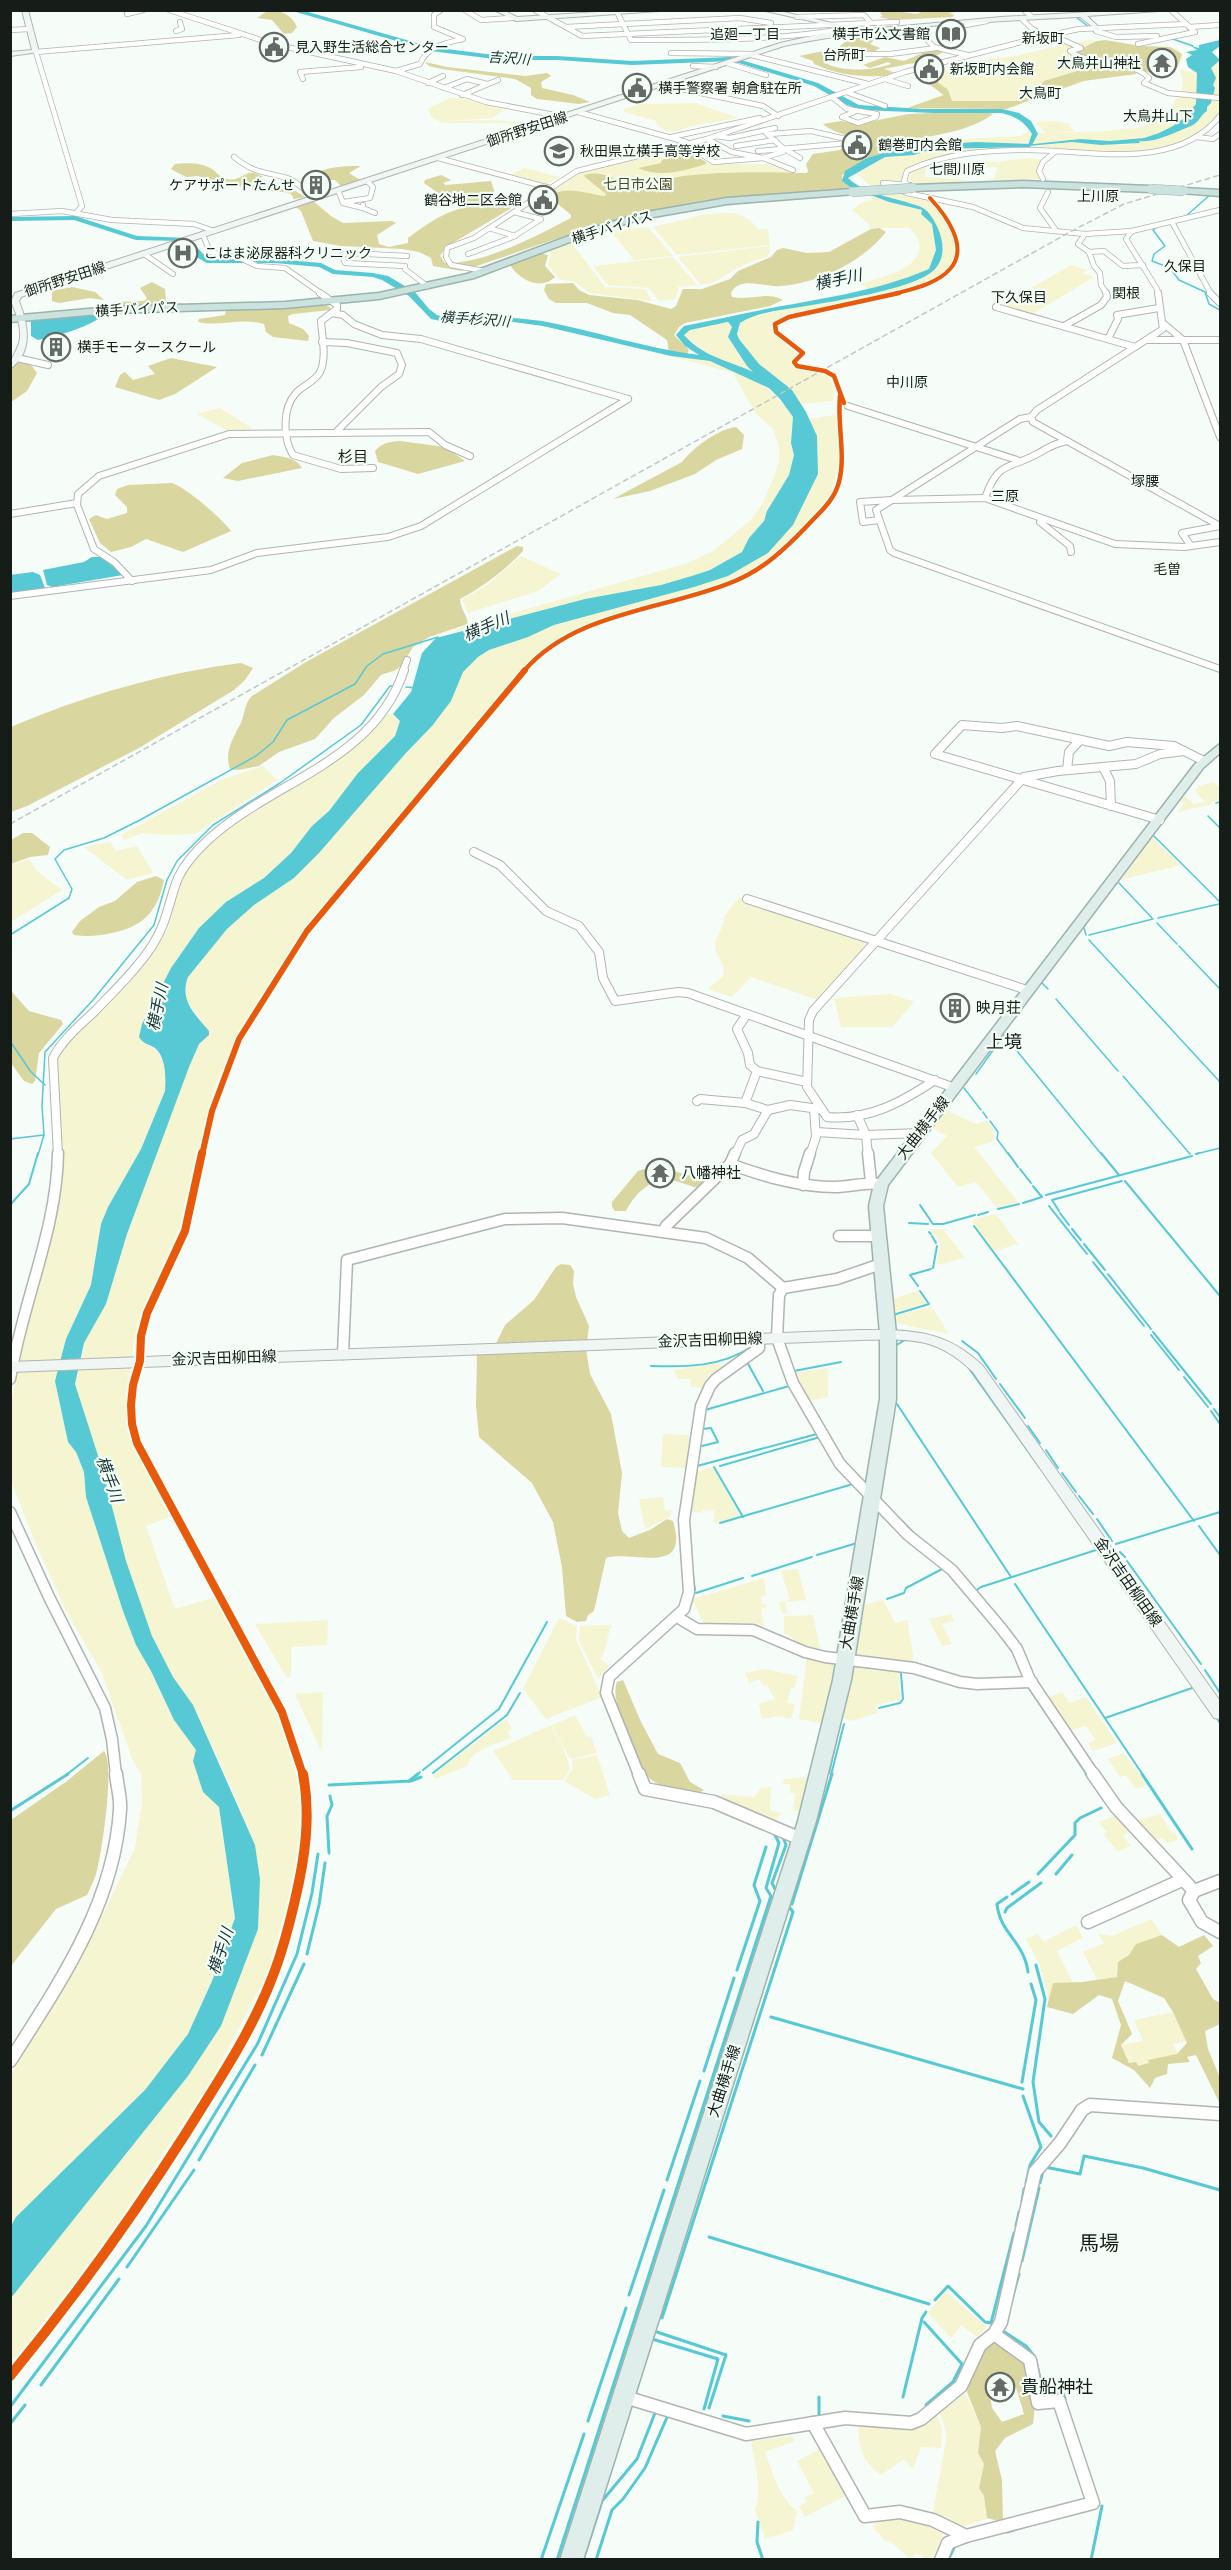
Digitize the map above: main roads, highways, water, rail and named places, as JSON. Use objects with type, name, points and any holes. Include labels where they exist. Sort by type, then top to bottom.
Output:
[{"type":"highway","name":"横手バイパス","points":[[16,319],[134,309],[333,307],[484,271],[614,224],[681,208],[755,199],[910,187],[1023,184],[1221,193]]},
{"type":"main road","points":[[10,54],[36,52],[25,10]]},
{"type":"main road","points":[[497,10],[512,18],[671,10]]},
{"type":"main road","name":"御所野安田線","points":[[10,367],[25,343],[16,319],[13,298],[24,292],[803,39],[1032,17],[1171,10]]},
{"type":"main road","points":[[766,11],[865,32]]},
{"type":"main road","points":[[1077,14],[1094,29]]},
{"type":"main road","name":"大曲横手線","points":[[571,2559],[625,2397],[801,1839],[826,1750],[873,1498],[888,1399],[888,1334],[876,1183],[920,1133],[955,1088],[1027,990],[1204,761],[1221,747]]},
{"type":"main road","name":"金沢吉田柳田線","points":[[11,1371],[116,1362],[759,1338],[888,1334],[927,1337],[945,1342],[964,1353],[978,1369],[1221,1713]]},
{"type":"water","points":[[1220,40],[1220,46],[1212,52],[1220,60],[1211,68],[1216,78],[1207,111],[1194,125],[1165,136],[1139,141],[1140,143],[1101,145],[1072,142],[1029,146],[1032,147],[933,149],[914,155],[885,157],[848,178],[867,190],[925,209],[937,226],[942,252],[936,268],[918,280],[904,285],[852,298],[763,313],[740,323],[737,334],[739,339],[759,364],[792,390],[817,436],[818,474],[793,525],[768,553],[728,576],[554,625],[528,637],[489,650],[478,657],[463,672],[451,701],[432,726],[319,853],[294,878],[254,905],[227,929],[188,977],[187,1000],[194,1013],[209,1031],[209,1035],[199,1044],[189,1067],[127,1234],[106,1304],[84,1343],[75,1384],[102,1468],[126,1561],[152,1636],[173,1677],[193,1705],[255,1845],[260,1879],[258,1929],[221,2026],[188,2076],[11,2298],[11,2226],[16,2217],[145,2090],[188,2034],[212,1981],[235,1918],[219,1807],[203,1792],[193,1761],[196,1750],[174,1720],[136,1645],[86,1497],[84,1472],[76,1452],[68,1442],[55,1381],[66,1339],[91,1285],[101,1224],[108,1207],[141,1149],[165,1091],[165,1074],[159,1052],[139,1037],[142,1024],[171,968],[199,928],[226,902],[264,878],[291,853],[312,826],[329,811],[358,773],[395,736],[400,721],[393,714],[411,692],[422,653],[436,638],[585,599],[661,585],[710,570],[742,552],[749,538],[764,521],[767,511],[789,475],[794,455],[791,443],[793,417],[780,399],[747,366],[728,337],[732,327],[725,318],[854,292],[904,278],[929,269],[936,250],[932,224],[921,214],[922,210],[889,202],[850,187],[842,181],[845,171],[867,158],[907,146],[976,142],[1034,144],[1080,139],[1110,141],[1144,138],[1159,133],[1184,118],[1196,104],[1197,73],[1188,67],[1186,59],[1192,55],[1186,52],[1197,50],[1191,46],[1199,48],[1199,45]]},
{"type":"water","points":[[108,313],[65,333],[38,340],[31,336],[31,321]]},
{"type":"water","points":[[92,557],[102,557],[123,575],[52,587],[47,585],[43,570],[84,562]]},
{"type":"water","points":[[33,572],[40,575],[45,588],[11,593],[10,575]]},
{"type":"waterway","name":"吉沢川","points":[[292,10],[431,49],[502,58],[557,58],[632,63],[731,59]]},
{"type":"waterway","points":[[1074,10],[1076,17],[1089,27]]},
{"type":"waterway","points":[[1170,38],[1193,46]]},
{"type":"waterway","name":"吉沢川","points":[[735,60],[816,84],[849,104],[862,108],[919,111],[985,109],[1017,115],[1028,122],[1035,134],[1030,144]]},
{"type":"waterway","points":[[1165,221],[1186,216],[1211,194]]},
{"type":"waterway","name":"横手杉沢川","points":[[10,219],[75,218],[136,238],[181,239]]},
{"type":"waterway","points":[[1157,227],[1153,230],[1165,246],[1154,254],[1152,261],[1170,268],[1179,280],[1205,292],[1209,304],[1220,310]]},
{"type":"waterway","name":"横手杉沢川","points":[[185,240],[192,244],[200,257],[207,261],[275,261],[321,265],[333,272],[385,278],[412,294],[434,317],[446,320],[507,319],[543,324],[671,354],[709,359]]},
{"type":"waterway","name":"横手川","points":[[743,316],[687,328],[680,335],[698,352],[774,387]]},
{"type":"waterway","points":[[10,935],[69,898],[72,889],[55,859],[64,850],[104,838],[256,756],[273,742],[287,720],[355,684],[367,666],[383,654],[438,637]]},
{"type":"waterway","points":[[43,1083],[45,1052],[93,1000],[154,925],[167,880],[177,861],[213,825],[280,783],[361,725],[390,686],[394,686]]},
{"type":"waterway","points":[[406,687],[415,688]]},
{"type":"waterway","points":[[1216,803],[1220,802]]},
{"type":"waterway","points":[[1208,816],[1220,828]]},
{"type":"waterway","points":[[1154,836],[1220,902]]},
{"type":"waterway","points":[[1119,883],[1152,918]]},
{"type":"waterway","points":[[1158,918],[1219,904]]},
{"type":"waterway","points":[[1089,935],[1153,919]]},
{"type":"waterway","points":[[1157,923],[1177,944]]},
{"type":"waterway","points":[[1083,925],[1086,935]]},
{"type":"waterway","points":[[1089,940],[1220,1082]]},
{"type":"waterway","points":[[1179,946],[1219,988]]},
{"type":"waterway","points":[[1039,984],[1042,983],[1048,989]]},
{"type":"waterway","points":[[1056,999],[1118,1071]]},
{"type":"waterway","points":[[976,1074],[1004,1035],[1102,1155]]},
{"type":"waterway","points":[[10,1041],[31,1072],[43,1083]]},
{"type":"waterway","points":[[966,1083],[985,1056]]},
{"type":"waterway","points":[[1123,1076],[1190,1154]]},
{"type":"waterway","points":[[43,1083],[44,1135]]},
{"type":"waterway","points":[[964,1088],[981,1110]]},
{"type":"waterway","points":[[983,1112],[987,1118]]},
{"type":"waterway","points":[[990,1121],[998,1132],[997,1139],[1009,1155]]},
{"type":"waterway","points":[[10,1139],[44,1135]]},
{"type":"waterway","points":[[38,1155],[44,1135]]},
{"type":"waterway","points":[[1199,1153],[1196,1154],[1220,1148]]},
{"type":"waterway","points":[[10,1205],[29,1184],[38,1153]]},
{"type":"waterway","points":[[1008,1153],[1018,1167]]},
{"type":"waterway","points":[[1101,1153],[1119,1175]]},
{"type":"waterway","points":[[1046,1195],[1192,1156]]},
{"type":"waterway","points":[[1020,1169],[1031,1183]]},
{"type":"waterway","points":[[1059,1211],[1052,1200],[1122,1181]]},
{"type":"waterway","points":[[1125,1181],[1220,1296]]},
{"type":"waterway","points":[[1023,1203],[1042,1197],[1033,1186]]},
{"type":"waterway","points":[[998,1209],[1019,1204]]},
{"type":"waterway","points":[[920,1205],[933,1224],[943,1224],[975,1215]]},
{"type":"waterway","points":[[1049,1206],[1087,1254]]},
{"type":"waterway","points":[[978,1215],[988,1212]]},
{"type":"waterway","points":[[1060,1213],[1069,1225]]},
{"type":"waterway","points":[[909,1223],[928,1224]]},
{"type":"waterway","points":[[974,1226],[1193,1520]]},
{"type":"waterway","points":[[1072,1229],[1081,1240]]},
{"type":"waterway","points":[[932,1236],[936,1243]]},
{"type":"waterway","points":[[1084,1244],[1105,1270]]},
{"type":"waterway","points":[[933,1268],[937,1246]]},
{"type":"waterway","points":[[1093,1262],[1144,1326]]},
{"type":"waterway","points":[[918,1286],[910,1275],[931,1269]]},
{"type":"waterway","points":[[1108,1274],[1151,1329]]},
{"type":"waterway","points":[[893,1315],[929,1304],[920,1291]]},
{"type":"waterway","points":[[1153,1332],[1211,1404]]},
{"type":"waterway","points":[[1151,1335],[1179,1370]]},
{"type":"waterway","points":[[895,1346],[905,1340]]},
{"type":"waterway","points":[[962,1341],[978,1353],[996,1379]]},
{"type":"waterway","points":[[651,1366],[691,1366],[716,1362],[740,1354],[751,1347]]},
{"type":"waterway","points":[[747,1362],[763,1391]]},
{"type":"waterway","points":[[794,1371],[841,1362]]},
{"type":"waterway","points":[[968,1367],[1040,1468]]},
{"type":"waterway","points":[[1184,1377],[1208,1407]]},
{"type":"waterway","points":[[1000,1384],[1025,1418]]},
{"type":"waterway","points":[[705,1410],[789,1386]]},
{"type":"waterway","points":[[896,1387],[896,1403]]},
{"type":"waterway","points":[[897,1404],[1011,1577]]},
{"type":"waterway","points":[[1214,1409],[1220,1417]]},
{"type":"waterway","points":[[1211,1411],[1220,1424]]},
{"type":"waterway","points":[[1028,1426],[1040,1443]]},
{"type":"waterway","points":[[702,1429],[711,1428],[718,1442],[702,1446]]},
{"type":"waterway","points":[[697,1466],[817,1434]]},
{"type":"waterway","points":[[720,1466],[820,1437]]},
{"type":"waterway","points":[[697,1464],[700,1449]]},
{"type":"waterway","points":[[1046,1450],[1058,1468]]},
{"type":"waterway","points":[[714,1467],[743,1516]]},
{"type":"waterway","points":[[1062,1473],[1076,1492]]},
{"type":"waterway","points":[[743,1516],[853,1484]]},
{"type":"waterway","points":[[1079,1496],[1093,1514]]},
{"type":"waterway","points":[[1193,1520],[1220,1512]]},
{"type":"waterway","points":[[720,1523],[743,1516]]},
{"type":"waterway","points":[[900,1519],[915,1534]]},
{"type":"waterway","points":[[1097,1519],[1112,1541]]},
{"type":"waterway","points":[[1116,1544],[1193,1520]]},
{"type":"waterway","points":[[1199,1526],[1220,1555]]},
{"type":"waterway","points":[[817,1555],[857,1543]]},
{"type":"waterway","points":[[975,1591],[981,1587],[1096,1550]]},
{"type":"waterway","points":[[1120,1552],[1125,1557]]},
{"type":"waterway","points":[[752,1576],[812,1557]]},
{"type":"waterway","points":[[1127,1561],[1201,1664]]},
{"type":"waterway","points":[[887,1599],[904,1593],[906,1588],[944,1568]]},
{"type":"waterway","points":[[692,1569],[695,1590]]},
{"type":"waterway","points":[[696,1593],[743,1578]]},
{"type":"waterway","points":[[1015,1584],[1143,1775]]},
{"type":"waterway","points":[[423,1770],[499,1709],[547,1622]]},
{"type":"waterway","points":[[856,1666],[889,1670]]},
{"type":"waterway","points":[[879,1708],[900,1703],[903,1699],[901,1673],[897,1670]]},
{"type":"waterway","points":[[1205,1670],[1220,1693]]},
{"type":"waterway","points":[[1029,1688],[1087,1775]]},
{"type":"waterway","points":[[1105,1718],[1192,1688]]},
{"type":"waterway","points":[[433,1773],[507,1715],[520,1693]]},
{"type":"waterway","points":[[1216,1717],[1220,1723]]},
{"type":"waterway","points":[[831,1775],[844,1724]]},
{"type":"waterway","points":[[829,1773],[840,1725]]},
{"type":"waterway","points":[[66,1775],[88,1758]]},
{"type":"waterway","points":[[416,1775],[420,1772]]},
{"type":"waterway","points":[[10,1811],[68,1774]]},
{"type":"waterway","points":[[409,1781],[418,1774]]},
{"type":"waterway","points":[[792,1904],[832,1774]]},
{"type":"waterway","points":[[1142,1774],[1192,1849]]},
{"type":"waterway","points":[[329,1785],[411,1781],[421,1777]]},
{"type":"waterway","points":[[329,1853],[327,1816],[332,1805],[330,1796]]},
{"type":"waterway","points":[[1038,1874],[1075,1835],[1075,1823],[1080,1818],[1101,1808]]},
{"type":"waterway","points":[[557,2560],[771,1896],[766,1888],[779,1843],[774,1833]]},
{"type":"waterway","points":[[777,1893],[772,1883],[786,1845],[783,1837]]},
{"type":"waterway","points":[[737,1970],[760,1901],[754,1885],[766,1847]]},
{"type":"waterway","points":[[10,2407],[146,2226],[258,2043],[297,1954],[312,1893],[318,1854]]},
{"type":"waterway","points":[[1056,1874],[1072,1855]]},
{"type":"waterway","points":[[307,1954],[319,1905],[325,1863]]},
{"type":"waterway","points":[[1012,1894],[1029,1882]]},
{"type":"waterway","points":[[1005,1912],[1007,1908],[1041,1883]]},
{"type":"waterway","points":[[1007,1897],[997,1904],[999,1914],[1022,1953],[1028,1972]]},
{"type":"waterway","points":[[662,2318],[793,1912],[787,1904]]},
{"type":"waterway","points":[[262,2055],[304,1964]]},
{"type":"waterway","points":[[1036,1965],[1045,1999],[1033,2082],[1039,2122],[1051,2136]]},
{"type":"waterway","points":[[704,2071],[734,1978]]},
{"type":"waterway","points":[[1022,2082],[1036,2000],[1031,1984]]},
{"type":"waterway","points":[[771,2017],[1023,2089]]},
{"type":"waterway","points":[[199,2160],[255,2065]]},
{"type":"waterway","points":[[667,2180],[700,2081]]},
{"type":"waterway","points":[[1023,2096],[1041,2147],[1030,2165],[1026,2183]]},
{"type":"waterway","points":[[1045,2167],[1080,2174],[1084,2156],[1143,2168],[1220,2190]]},
{"type":"waterway","points":[[127,2267],[194,2170]]},
{"type":"waterway","points":[[1040,2183],[1043,2171]]},
{"type":"waterway","points":[[1022,2261],[1039,2188]]},
{"type":"waterway","points":[[1022,2201],[1024,2189]]},
{"type":"waterway","points":[[629,2295],[664,2190]]},
{"type":"waterway","points":[[1016,2226],[1019,2212]]},
{"type":"waterway","points":[[935,2300],[948,2286],[985,2322],[991,2323],[1014,2233]]},
{"type":"waterway","points":[[709,2237],[929,2304]]},
{"type":"waterway","points":[[1019,2274],[1003,2331],[1026,2346],[1034,2356]]},
{"type":"waterway","points":[[41,2385],[119,2279]]},
{"type":"waterway","points":[[588,2421],[626,2308]]},
{"type":"waterway","points":[[903,2397],[922,2318],[926,2312]]},
{"type":"waterway","points":[[924,2322],[962,2364],[953,2382],[926,2405]]},
{"type":"waterway","points":[[657,2332],[726,2355],[709,2408]]},
{"type":"waterway","points":[[652,2339],[718,2359],[704,2409]]},
{"type":"waterway","points":[[1036,2361],[1044,2395],[1063,2393],[1065,2399]]},
{"type":"waterway","points":[[819,2397],[819,2415]]},
{"type":"waterway","points":[[10,2424],[25,2405]]},
{"type":"waterway","points":[[583,2560],[602,2501],[637,2459],[655,2413]]},
{"type":"waterway","points":[[596,2560],[612,2510],[623,2499],[645,2468],[668,2415]]},
{"type":"waterway","points":[[723,2416],[749,2421]]},
{"type":"waterway","points":[[541,2560],[584,2434]]},
{"type":"waterway","points":[[1091,2560],[1102,2506]]},
{"type":"waterway","points":[[758,2522],[757,2542],[763,2560]]},
{"type":"waterway","points":[[1007,2532],[1027,2526]]},
{"type":"waterway","points":[[948,2560],[955,2546]]},
{"type":"railway","points":[[10,824],[1070,232],[1124,204],[1220,175]]},
{"type":"place","name":"横手市公文書館","points":[[951,34]]},
{"type":"place","name":"見入野生活総合センター","points":[[274,47]]},
{"type":"place","name":"大鳥井山神社","points":[[1162,63]]},
{"type":"place","name":"新坂町内会館","points":[[929,69]]},
{"type":"place","name":"横手警察署 朝倉駐在所","points":[[637,88]]},
{"type":"place","name":"鶴巻町内会館","points":[[857,145]]},
{"type":"place","name":"秋田県立横手高等学校","points":[[559,151]]},
{"type":"place","name":"ケアサポートたんせ","points":[[316,185]]},
{"type":"place","name":"鶴谷地二区会館","points":[[543,200]]},
{"type":"place","name":"こはま泌尿器科クリニック","points":[[183,253]]},
{"type":"place","name":"横手モータースクール","points":[[56,347]]},
{"type":"place","name":"映月荘","points":[[955,1008]]},
{"type":"place","name":"八幡神社","points":[[660,1173]]},
{"type":"place","name":"貴船神社","points":[[1000,2387]]},
{"type":"district","name":"追廻一丁目","points":[[745,34]]},
{"type":"district","name":"新坂町","points":[[1043,38]]},
{"type":"district","name":"台所町","points":[[844,55]]},
{"type":"district","name":"大鳥町","points":[[1040,93]]},
{"type":"district","name":"大鳥井山下","points":[[1158,116]]},
{"type":"district","name":"七間川原","points":[[957,169]]},
{"type":"district","name":"上川原","points":[[1098,196]]},
{"type":"district","name":"久保目","points":[[1185,266]]},
{"type":"district","name":"関根","points":[[1126,293]]},
{"type":"district","name":"下久保目","points":[[1019,297]]},
{"type":"district","name":"中川原","points":[[907,382]]},
{"type":"district","name":"杉目","points":[[353,457]]},
{"type":"district","name":"塚腰","points":[[1145,481]]},
{"type":"district","name":"三原","points":[[1005,496]]},
{"type":"district","name":"毛曽","points":[[1167,569]]},
{"type":"district","name":"上境","points":[[1004,1042]]},
{"type":"district","name":"馬場","points":[[1099,2243]]},
{"type":"park label","name":"七日市公園","points":[[638,184]]}]
